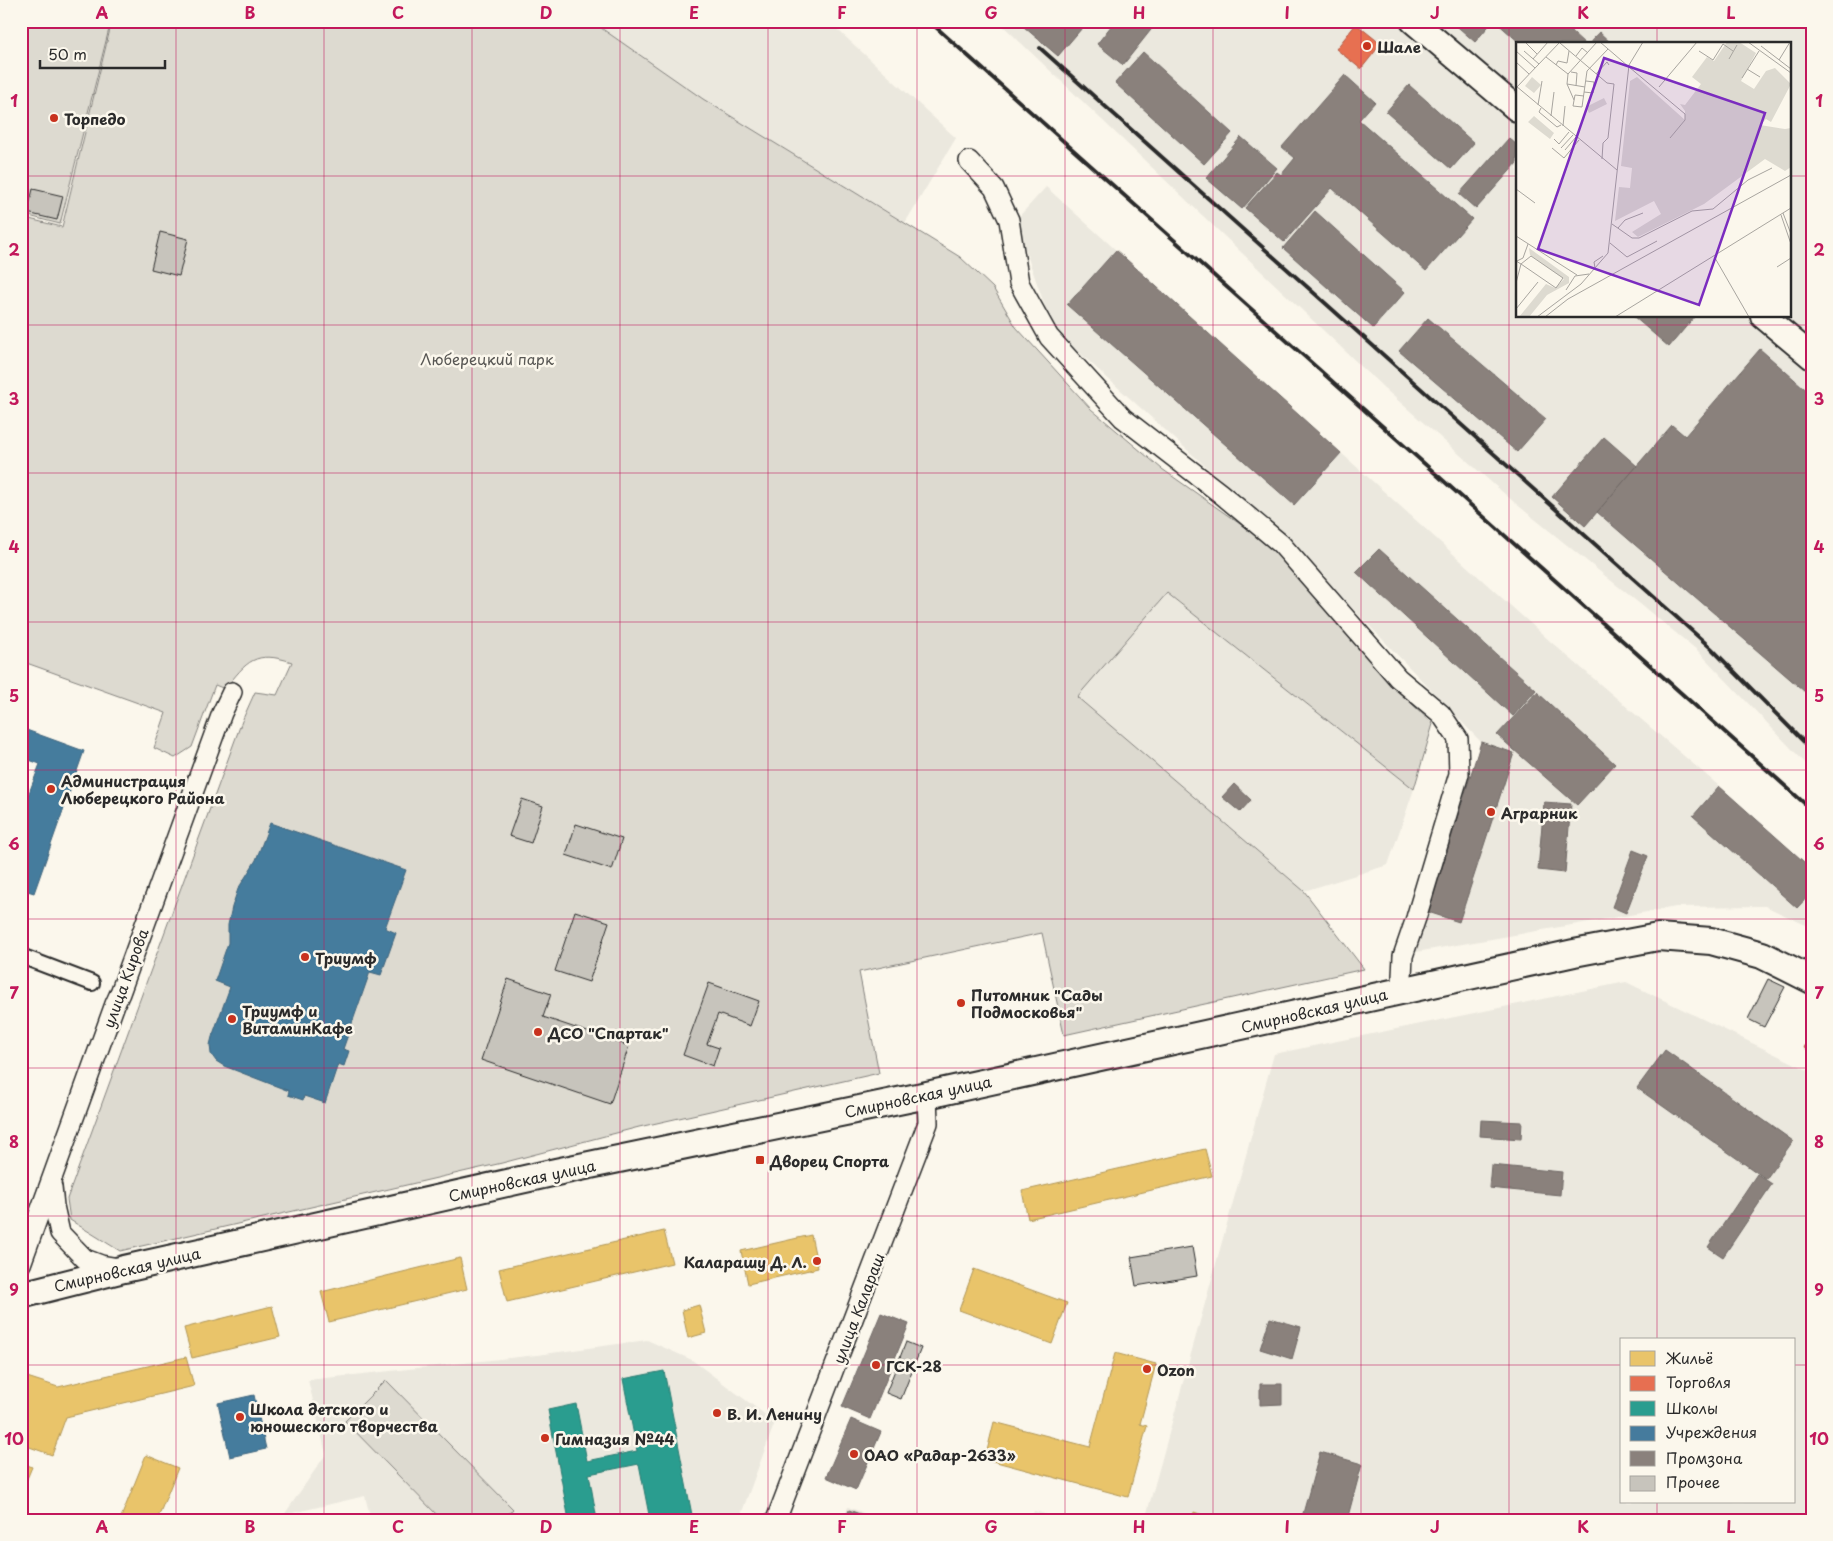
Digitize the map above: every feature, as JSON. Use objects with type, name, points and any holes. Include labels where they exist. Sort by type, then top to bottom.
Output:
[{"type":"main road","name":"Смирновская улица","points":[[21,1295],[124,1269],[556,1172],[927,1095],[1574,953],[1658,937],[1711,941],[1762,955],[1812,980]]},
{"type":"street","points":[[1413,21],[1516,108]]},
{"type":"street","points":[[969,161],[994,188],[1009,220],[1019,283],[1049,337],[1123,418],[1215,489],[1281,544],[1398,678],[1441,714],[1458,739],[1459,774],[1403,956],[1402,976],[1404,990]]},
{"type":"street","points":[[1765,318],[1812,357]]},
{"type":"street","name":"улица Кирова","points":[[21,1264],[114,1004],[222,714],[232,692]]},
{"type":"street","points":[[21,956],[92,983]]},
{"type":"street","name":"улица Калараш","points":[[776,1520],[928,1123],[927,1095]]},
{"type":"street","points":[[52,1181],[54,1206],[60,1233],[85,1259],[101,1265],[124,1269]]},
{"type":"shaded area","points":[[591,21],[828,21],[956,138],[905,223],[703,99]]},
{"type":"shaded area","points":[[998,21],[1394,21],[1516,124],[1516,318],[1746,318],[1812,373],[1812,770],[1697,650],[1515,503],[1385,389]]},
{"type":"shaded area","points":[[1429,21],[1812,21],[1812,346],[1779,318],[1790,318],[1790,42],[1516,42],[1516,95]]},
{"type":"shaded area","points":[[1046,187],[1551,642],[1719,786],[1812,869],[1812,928],[1765,906],[1676,907],[1416,952],[1481,742],[1285,538],[1053,329],[1015,221]]},
{"type":"shaded area","points":[[1167,593],[1414,789],[1388,865],[1304,891],[1076,697]]},
{"type":"shaded area","points":[[1626,982],[1812,1072],[1812,1502],[1807,1520],[1145,1520],[1274,1054]]},
{"type":"shaded area","name":"Гимназия №44","points":[[647,1340],[692,1360],[775,1422],[739,1520],[371,1520],[365,1496],[284,1515],[326,1454],[308,1380],[537,1355]]},
{"type":"shaded area","points":[[848,1507],[883,1520],[843,1520]]},
{"type":"shaded area","points":[[1034,1511],[1067,1520],[1031,1520]]},
{"type":"green space","name":"Торпедо","points":[[21,21],[111,21],[60,224],[21,214]]},
{"type":"green space","name":"Люберецкий парк","points":[[112,21],[591,21],[703,99],[960,257],[993,288],[1016,327],[1091,409],[1162,469],[1267,543],[1382,675],[1433,724],[1414,789],[1167,593],[1077,697],[1304,891],[1364,969],[1064,1035],[1042,933],[859,972],[879,1073],[639,1127],[502,1163],[120,1251],[70,1220],[67,1199],[242,721],[255,692],[277,695],[292,662],[269,657],[253,660],[240,671],[225,689],[215,685],[192,747],[175,758],[154,748],[166,713],[21,661],[21,217],[62,227]]},
{"type":"green space","points":[[386,1380],[513,1509],[503,1520],[442,1520],[345,1421]]},
{"type":"building: Жильё","points":[[1205,1149],[1212,1176],[1028,1219],[1022,1191]]},
{"type":"building: Жильё","points":[[664,1231],[672,1263],[507,1302],[499,1269]]},
{"type":"building: Жильё","points":[[811,1235],[818,1268],[748,1284],[741,1251]]},
{"type":"building: Жильё","points":[[460,1258],[467,1289],[329,1322],[321,1292]]},
{"type":"building: Жильё","points":[[974,1269],[1067,1303],[1052,1344],[959,1310]]},
{"type":"building: Жильё","points":[[699,1305],[706,1333],[688,1338],[682,1310]]},
{"type":"building: Жильё","points":[[272,1306],[280,1337],[192,1358],[184,1328]]},
{"type":"building: Жильё","points":[[1115,1353],[1156,1364],[1140,1424],[1147,1426],[1128,1497],[985,1459],[994,1422],[1090,1447]]},
{"type":"building: Жильё","points":[[186,1357],[194,1386],[66,1417],[52,1455],[21,1444],[21,1375],[58,1387]]},
{"type":"building: Жильё","points":[[146,1455],[178,1468],[157,1520],[120,1520]]},
{"type":"building: Жильё","points":[[21,1462],[32,1467],[21,1493]]},
{"type":"building: Жильё","points":[[1194,1512],[1218,1520],[1192,1520]]},
{"type":"building: Жильё","points":[[21,1514],[27,1516],[36,1520],[21,1520]]},
{"type":"building: Торговля","points":[[1356,24],[1381,44],[1361,69],[1336,49]]},
{"type":"building: Торговля","points":[[1812,1032],[1812,1052],[1804,1048]]},
{"type":"building: Школы","points":[[664,1371],[693,1520],[650,1520],[639,1464],[589,1474],[597,1520],[569,1520],[548,1410],[576,1404],[587,1461],[637,1451],[623,1379]]},
{"type":"building: Учреждения","name":"Администрация Люберецкого Района","points":[[21,728],[84,751],[34,893],[21,889],[21,814],[40,764],[21,757]]},
{"type":"building: Учреждения","name":"Триумф","points":[[270,823],[406,870],[385,928],[396,933],[381,975],[370,972],[343,1049],[349,1051],[344,1066],[338,1064],[325,1103],[304,1096],[303,1100],[288,1095],[289,1091],[224,1066],[216,1061],[211,1054],[210,1045],[212,1037],[230,987],[215,981],[228,943],[228,925],[232,907],[238,889],[256,860]]},
{"type":"building: Учреждения","name":"Школа детского и юношеского творчества","points":[[254,1395],[266,1449],[230,1457],[218,1403]]},
{"type":"building: Промзона","points":[[1017,21],[1073,21],[1082,28],[1058,56]]},
{"type":"building: Промзона","points":[[1115,21],[1158,21],[1123,65],[1097,44]]},
{"type":"building: Промзона","points":[[1451,21],[1493,21],[1475,42]]},
{"type":"building: Промзона","points":[[1495,21],[1560,21],[1583,42],[1519,42]]},
{"type":"building: Промзона","points":[[1599,32],[1610,42],[1591,42]]},
{"type":"building: Промзона","points":[[1143,52],[1232,133],[1204,164],[1115,83]]},
{"type":"building: Промзона","points":[[1345,75],[1375,102],[1359,120],[1472,219],[1426,271],[1332,188],[1284,242],[1245,208],[1277,172],[1281,175],[1295,158],[1282,147]]},
{"type":"building: Промзона","points":[[1409,85],[1474,143],[1451,169],[1386,112]]},
{"type":"building: Промзона","points":[[1241,137],[1277,168],[1242,209],[1206,178]]},
{"type":"building: Промзона","points":[[1509,138],[1516,144],[1516,164],[1476,209],[1459,194]]},
{"type":"building: Промзона","points":[[1315,211],[1405,292],[1373,328],[1283,248]]},
{"type":"building: Промзона","points":[[1116,250],[1341,453],[1294,505],[1067,305]]},
{"type":"building: Промзона","points":[[1428,318],[1546,419],[1517,452],[1399,351]]},
{"type":"building: Промзона","points":[[1635,318],[1693,318],[1669,347]]},
{"type":"building: Промзона","points":[[1760,349],[1812,395],[1812,698],[1597,512],[1672,425],[1685,436]]},
{"type":"building: Промзона","points":[[1604,437],[1637,466],[1585,526],[1552,497]]},
{"type":"building: Промзона","points":[[1379,549],[1536,690],[1513,716],[1356,572]]},
{"type":"building: Промзона","points":[[1537,692],[1615,764],[1577,805],[1497,735]]},
{"type":"building: Промзона","points":[[1481,742],[1514,753],[1459,922],[1428,912]]},
{"type":"building: Промзона","points":[[1234,784],[1251,800],[1240,812],[1222,797]]},
{"type":"building: Промзона","points":[[1719,786],[1812,869],[1812,892],[1797,908],[1693,816]]},
{"type":"building: Промзона","points":[[1544,802],[1571,804],[1565,873],[1538,870]]},
{"type":"building: Промзона","points":[[1633,850],[1648,856],[1626,913],[1612,907]]},
{"type":"building: Промзона","points":[[1665,1050],[1793,1141],[1766,1179],[1637,1088]]},
{"type":"building: Промзона","points":[[1481,1120],[1522,1122],[1521,1139],[1480,1136]]},
{"type":"building: Промзона","points":[[1491,1165],[1562,1172],[1560,1195],[1489,1188]]},
{"type":"building: Промзона","points":[[1757,1174],[1772,1184],[1723,1257],[1708,1247]]},
{"type":"building: Промзона","name":"ГСК-28","points":[[881,1313],[909,1324],[870,1419],[842,1407]]},
{"type":"building: Промзона","points":[[1270,1318],[1301,1327],[1292,1359],[1260,1349]]},
{"type":"building: Промзона","points":[[1260,1384],[1282,1384],[1282,1404],[1260,1405]]},
{"type":"building: Промзона","name":"ОАО «Радар-2633»","points":[[851,1419],[881,1432],[856,1490],[826,1477]]},
{"type":"building: Промзона","points":[[1320,1452],[1362,1464],[1347,1520],[1313,1520],[1302,1517]]},
{"type":"building: Промзона","points":[[849,1510],[876,1520],[845,1520]]},
{"type":"building: Прочее","points":[[33,189],[63,196],[57,220],[27,213]]},
{"type":"building: Прочее","points":[[160,232],[188,239],[179,276],[151,269]]},
{"type":"building: Прочее","points":[[522,799],[543,806],[531,843],[509,836]]},
{"type":"building: Прочее","points":[[576,824],[622,839],[612,870],[566,855]]},
{"type":"building: Прочее","points":[[575,911],[609,922],[589,982],[555,971]]},
{"type":"building: Прочее","name":"ДСО \"Спартак\"","points":[[508,979],[551,994],[543,1017],[629,1046],[610,1104],[481,1060]]},
{"type":"building: Прочее","points":[[1768,979],[1785,987],[1764,1027],[1748,1019]]},
{"type":"building: Прочее","points":[[709,983],[759,1001],[750,1026],[718,1014],[707,1044],[719,1048],[713,1066],[683,1055]]},
{"type":"building: Прочее","points":[[1192,1247],[1197,1276],[1136,1286],[1131,1257]]},
{"type":"building: Прочее","points":[[906,1342],[921,1348],[901,1399],[886,1393]]},
{"type":"railway","points":[[929,21],[1812,810]]},
{"type":"railway","points":[[1040,48],[1711,648],[1812,750]]},
{"type":"place","name":"Шале","points":[[1367,46]]},
{"type":"place","name":"Торпедо","points":[[54,118]]},
{"type":"place","name":"Администрация Люберецкого Района","points":[[51,789]]},
{"type":"place","name":"Аграрник","points":[[1491,812]]},
{"type":"place","name":"Триумф","points":[[305,957]]},
{"type":"place","name":"Питомник \"Сады Подмосковья\"","points":[[961,1003]]},
{"type":"place","name":"Триумф и ВитаминКафе","points":[[232,1019]]},
{"type":"place","name":"ДСО \"Спартак\"","points":[[538,1032]]},
{"type":"place","name":"Дворец Спорта","points":[[760,1160]]},
{"type":"place","name":"Каларашу Д. Л.","points":[[817,1261]]},
{"type":"place","name":"ГСК-28","points":[[876,1365]]},
{"type":"place","name":"Ozon","points":[[1147,1369]]},
{"type":"place","name":"В. И. Ленину","points":[[717,1413]]},
{"type":"place","name":"Школа детского и юношеского творчества","points":[[240,1417]]},
{"type":"place","name":"Гимназия №44","points":[[545,1438]]},
{"type":"place","name":"ОАО «Радар-2633»","points":[[854,1454]]}]
